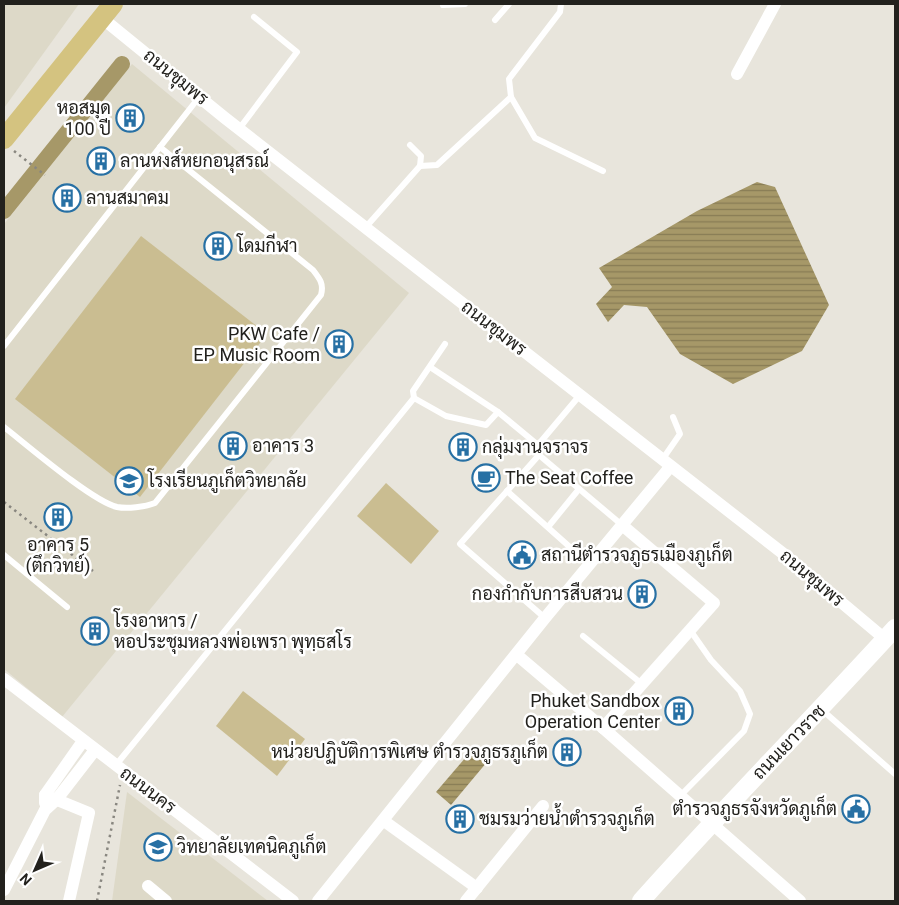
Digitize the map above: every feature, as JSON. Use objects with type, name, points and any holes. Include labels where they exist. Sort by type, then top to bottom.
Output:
[{"type":"main road","points":[[4,139],[107,11]]},
{"type":"main road","name":"ถนนเยาวราช","points":[[641,901],[711,823],[821,709],[890,633]]},
{"type":"street","points":[[737,74],[775,4]]},
{"type":"street","name":"ถนนชุมพร","points":[[107,11],[239,129],[666,464],[784,555],[890,633]]},
{"type":"street","points":[[318,901],[622,525],[666,464]]},
{"type":"street","points":[[603,728],[714,603],[622,525]]},
{"type":"street","points":[[517,656],[681,795],[800,901]]},
{"type":"street","name":"ถนนนคร","points":[[4,679],[293,901]]},
{"type":"street","points":[[6,882],[83,741]]},
{"type":"street","points":[[51,797],[95,750]]},
{"type":"street","points":[[51,797],[89,813],[69,901]]},
{"type":"street","points":[[466,901],[543,806]]},
{"type":"street","points":[[384,821],[477,888]]},
{"type":"street","points":[[148,886],[166,901]]},
{"type":"lane","points":[[443,5],[465,4]]},
{"type":"lane","points":[[495,20],[509,4]]},
{"type":"lane","points":[[561,4],[560,12],[509,79],[511,97],[535,138],[603,171]]},
{"type":"lane","points":[[239,129],[297,52],[254,16]]},
{"type":"lane","points":[[4,346],[200,96]]},
{"type":"lane","points":[[420,166],[438,165],[511,97]]},
{"type":"lane","points":[[366,228],[420,166],[421,156],[410,145]]},
{"type":"lane","points":[[4,428],[96,496],[117,507],[148,506],[155,503],[321,295],[323,287],[313,270],[160,147]]},
{"type":"lane","points":[[116,765],[414,398],[413,391],[445,344]]},
{"type":"lane","points":[[430,367],[498,412],[538,444]]},
{"type":"lane","points":[[580,395],[538,444],[539,455],[622,525]]},
{"type":"lane","points":[[414,398],[446,416],[486,425],[498,412]]},
{"type":"lane","points":[[666,464],[680,434],[673,417]]},
{"type":"lane","points":[[539,455],[460,544],[545,618]]},
{"type":"lane","points":[[548,526],[579,489]]},
{"type":"lane","points":[[507,491],[590,565]]},
{"type":"lane","points":[[4,556],[67,606]]},
{"type":"lane","points":[[681,795],[744,731],[750,714],[740,691],[711,660],[690,630]]},
{"type":"lane","points":[[583,636],[642,684]]},
{"type":"lane","points":[[821,709],[895,774]]},
{"type":"path","points":[[25,160],[45,175]]},
{"type":"path","points":[[4,502],[93,571]]},
{"type":"path","points":[[97,901],[120,782]]},
{"type":"shaded area","points":[[4,4],[79,4],[4,108]]},
{"type":"shaded area","name":"โรงเรียนภูเก็ตวิทยาลัย","points":[[132,64],[409,293],[62,717],[4,669],[4,224]]},
{"type":"shaded area","points":[[757,182],[775,187],[829,305],[802,351],[733,384],[680,354],[647,307],[624,305],[608,322],[596,304],[612,287],[599,268],[697,211]]},
{"type":"shaded area","points":[[141,236],[267,334],[140,497],[15,399]]},
{"type":"shaded area","points":[[386,483],[439,531],[411,564],[357,516]]},
{"type":"shaded area","points":[[243,691],[305,739],[277,776],[216,726]]},
{"type":"shaded area","points":[[472,750],[487,762],[451,805],[436,792]]},
{"type":"shaded area","name":"วิทยาลัยเทคนิคภูเก็ต","points":[[127,792],[268,901],[112,901]]},
{"type":"waterway","points":[[4,211],[122,64]]},
{"type":"place","name":"หอสมุด 100 ปี","points":[[130,118]]},
{"type":"place","name":"ลานหงส์หยกอนุสรณ์","points":[[101,161]]},
{"type":"place","name":"ลานสมาคม","points":[[67,198]]},
{"type":"place","name":"โดมกีฬา","points":[[218,246]]},
{"type":"place","name":"PKW Cafe / EP Music Room","points":[[339,344]]},
{"type":"place","name":"อาคาร 3","points":[[233,446]]},
{"type":"place","name":"กลุ่มงานจราจร","points":[[463,447]]},
{"type":"place","name":"The Seat Coffee","points":[[486,478]]},
{"type":"place","name":"โรงเรียนภูเก็ตวิทยาลัย","points":[[129,481]]},
{"type":"place","name":"อาคาร 5 (ตึกวิทย์)","points":[[58,517]]},
{"type":"place","name":"สถานีตำรวจภูธรเมืองภูเก็ต","points":[[522,555]]},
{"type":"place","name":"กองกำกับการสืบสวน","points":[[642,594]]},
{"type":"place","name":"โรงอาหาร / หอประชุมหลวงพ่อเพรา พุทฺธสโร","points":[[95,631]]},
{"type":"place","name":"Phuket Sandbox Operation Center","points":[[679,711]]},
{"type":"place","name":"หน่วยปฏิบัติการพิเศษ ตำรวจภูธรภูเก็ต","points":[[567,752]]},
{"type":"place","name":"ตำรวจภูธรจังหวัดภูเก็ต","points":[[856,809]]},
{"type":"place","name":"ชมรมว่ายน้ำตำรวจภูเก็ต","points":[[460,819]]},
{"type":"place","name":"วิทยาลัยเทคนิคภูเก็ต","points":[[158,847]]}]
